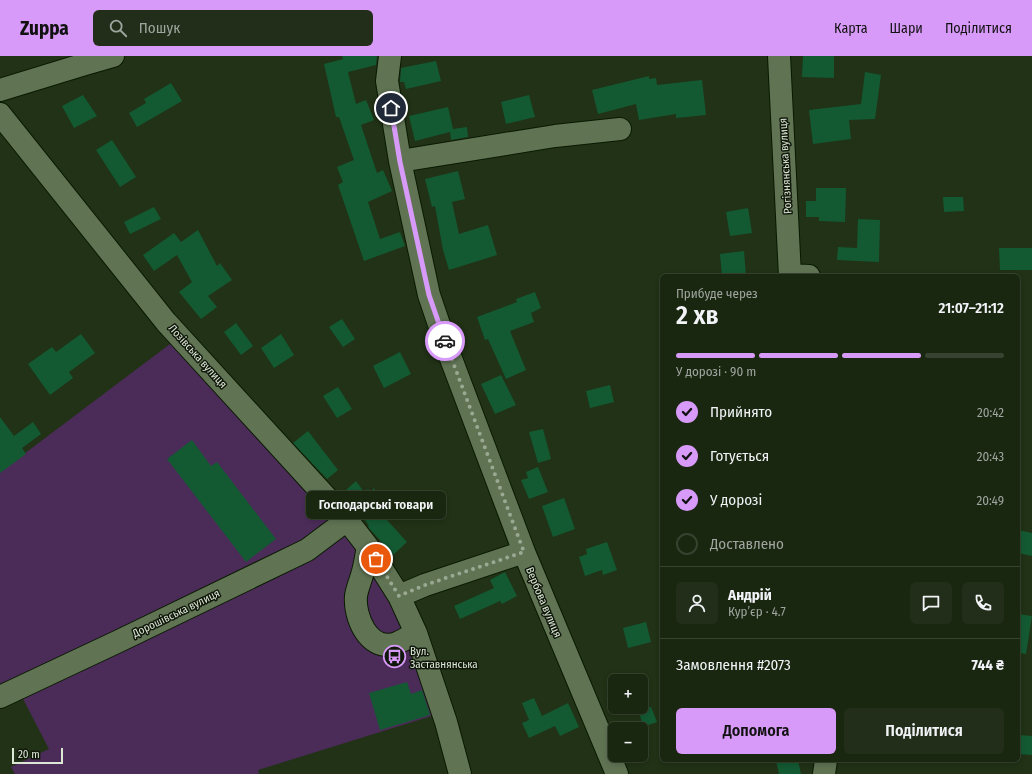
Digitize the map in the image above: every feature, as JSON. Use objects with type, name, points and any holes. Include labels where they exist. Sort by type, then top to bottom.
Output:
[{"type":"street","points":[[0,90],[83,60],[113,56]]},
{"type":"street","name":"Вербова вулиця","points":[[390,56],[387,81],[400,162],[429,295],[524,552],[617,774]]},
{"type":"street","name":"Рогізнянська вулиця","points":[[779,56],[790,274]]},
{"type":"street","name":"Лозівська вулиця","points":[[0,114],[166,322],[347,520],[368,547],[399,596],[416,633],[446,722],[460,774]]},
{"type":"street","points":[[400,162],[555,136],[620,129]]},
{"type":"street","name":"Дорошівська вулиця","points":[[0,697],[306,550],[347,520]]},
{"type":"street","points":[[368,547],[363,573],[356,596],[357,613],[362,626],[370,638],[380,644],[394,644],[416,633]]},
{"type":"street","points":[[399,596],[425,585],[524,552]]},
{"type":"street","points":[[824,774],[826,762]]},
{"type":"shaded area","points":[[182,335],[398,585],[438,714],[258,770],[259,774],[15,774],[11,767],[49,749],[20,693],[0,702],[0,472]]},
{"type":"building","points":[[342,56],[377,56],[376,65],[348,72],[356,104],[366,100],[374,120],[361,125],[377,173],[383,170],[392,191],[368,202],[380,239],[400,232],[405,246],[364,261],[338,185],[343,182],[337,167],[354,160],[339,117],[336,117],[324,64],[343,59]]},
{"type":"building","points":[[803,56],[834,56],[834,78],[802,77]]},
{"type":"building","points":[[436,61],[441,81],[406,89],[404,82],[400,82],[401,68]]},
{"type":"building","points":[[865,72],[881,75],[875,119],[849,120],[851,139],[813,144],[809,110],[861,104]]},
{"type":"building","points":[[649,76],[649,79],[656,78],[657,85],[702,80],[706,115],[676,118],[676,114],[639,120],[636,104],[598,114],[592,90]]},
{"type":"building","points":[[171,83],[182,101],[137,127],[129,113],[146,103],[144,99]]},
{"type":"building","points":[[83,95],[97,116],[74,128],[62,106]]},
{"type":"building","points":[[529,95],[535,117],[506,124],[501,102]]},
{"type":"building","points":[[448,107],[453,129],[467,127],[468,137],[451,140],[450,132],[415,141],[409,116]]},
{"type":"building","points":[[112,140],[136,177],[120,187],[96,150]]},
{"type":"building","points":[[458,171],[465,199],[452,202],[459,234],[488,225],[497,255],[449,270],[443,250],[435,206],[432,207],[425,179]]},
{"type":"building","points":[[816,188],[846,188],[845,222],[819,221],[819,217],[806,217],[806,201],[816,201]]},
{"type":"building","points":[[943,197],[963,197],[964,211],[944,212]]},
{"type":"building","points":[[154,207],[161,219],[130,234],[124,222]]},
{"type":"building","points":[[748,208],[752,233],[730,236],[726,212]]},
{"type":"building","points":[[858,219],[880,220],[879,262],[837,260],[838,247],[857,248]]},
{"type":"building","points":[[198,230],[217,266],[220,263],[232,280],[208,296],[217,307],[201,319],[179,292],[192,282],[177,255],[154,271],[143,255],[174,233],[181,242]]},
{"type":"building","points":[[999,248],[1032,248],[1032,270],[1000,270]]},
{"type":"building","points":[[744,251],[746,274],[722,274],[720,254]]},
{"type":"building","points":[[535,292],[541,308],[531,313],[534,322],[510,331],[526,370],[506,379],[488,339],[485,340],[477,317],[517,302],[516,299]]},
{"type":"building","points":[[342,319],[355,339],[343,347],[329,327]]},
{"type":"building","points":[[236,323],[253,346],[241,355],[224,332]]},
{"type":"building","points":[[81,334],[95,353],[69,372],[73,378],[50,395],[28,364],[52,347],[56,352]]},
{"type":"building","points":[[281,334],[294,355],[274,368],[261,348]]},
{"type":"building","points":[[400,352],[411,374],[384,388],[373,366]]},
{"type":"building","points":[[501,375],[516,405],[495,414],[481,384]]},
{"type":"building","points":[[610,385],[614,402],[590,408],[586,391]]},
{"type":"building","points":[[338,387],[352,409],[337,418],[323,396]]},
{"type":"building","points":[[0,417],[14,436],[33,422],[41,434],[22,448],[26,454],[0,473]]},
{"type":"building","points":[[543,429],[551,459],[538,463],[529,432]]},
{"type":"building","points":[[308,431],[338,470],[327,479],[293,443]]},
{"type":"building","points":[[192,440],[211,466],[217,462],[276,539],[246,562],[167,459]]},
{"type":"building","points":[[538,467],[548,492],[529,499],[521,480],[528,478],[526,472]]},
{"type":"building","points":[[356,481],[364,492],[368,489],[371,492],[374,488],[384,503],[377,509],[407,542],[393,555],[368,527],[369,526],[353,501],[355,500],[346,490]]},
{"type":"building","points":[[564,498],[575,529],[553,537],[542,506]]},
{"type":"building","points":[[1020,530],[1032,533],[1032,556],[1020,553]]},
{"type":"building","points":[[607,542],[617,570],[603,575],[602,570],[585,576],[579,557],[587,554],[586,549]]},
{"type":"building","points":[[505,572],[517,596],[502,604],[500,601],[460,619],[454,606],[494,588],[490,580]]},
{"type":"building","points":[[1020,614],[1032,616],[1026,654],[1020,653]]},
{"type":"building","points":[[646,622],[651,642],[628,648],[623,628]]},
{"type":"building","points":[[407,682],[411,694],[422,690],[430,715],[380,730],[369,693]]},
{"type":"building","points":[[534,698],[542,716],[568,703],[579,727],[560,736],[555,726],[529,738],[522,723],[529,720],[522,703]]},
{"type":"building","points":[[648,707],[651,707],[657,722],[648,725],[648,722],[642,722],[640,714],[648,714]]},
{"type":"building","points":[[1020,735],[1032,736],[1032,755],[1020,754]]},
{"type":"building","points":[[776,762],[798,762],[801,774],[779,774]]},
{"type":"way so far","points":[[376,559],[399,596],[425,585],[524,552],[445,341]]},
{"type":"place","name":"Господарські товари","points":[[376,559]]},
{"type":"place","name":"Вул. Заставнянська","points":[[394,657]]},
{"type":"route","points":[[391,108],[400,162],[429,295],[445,341]]}]
